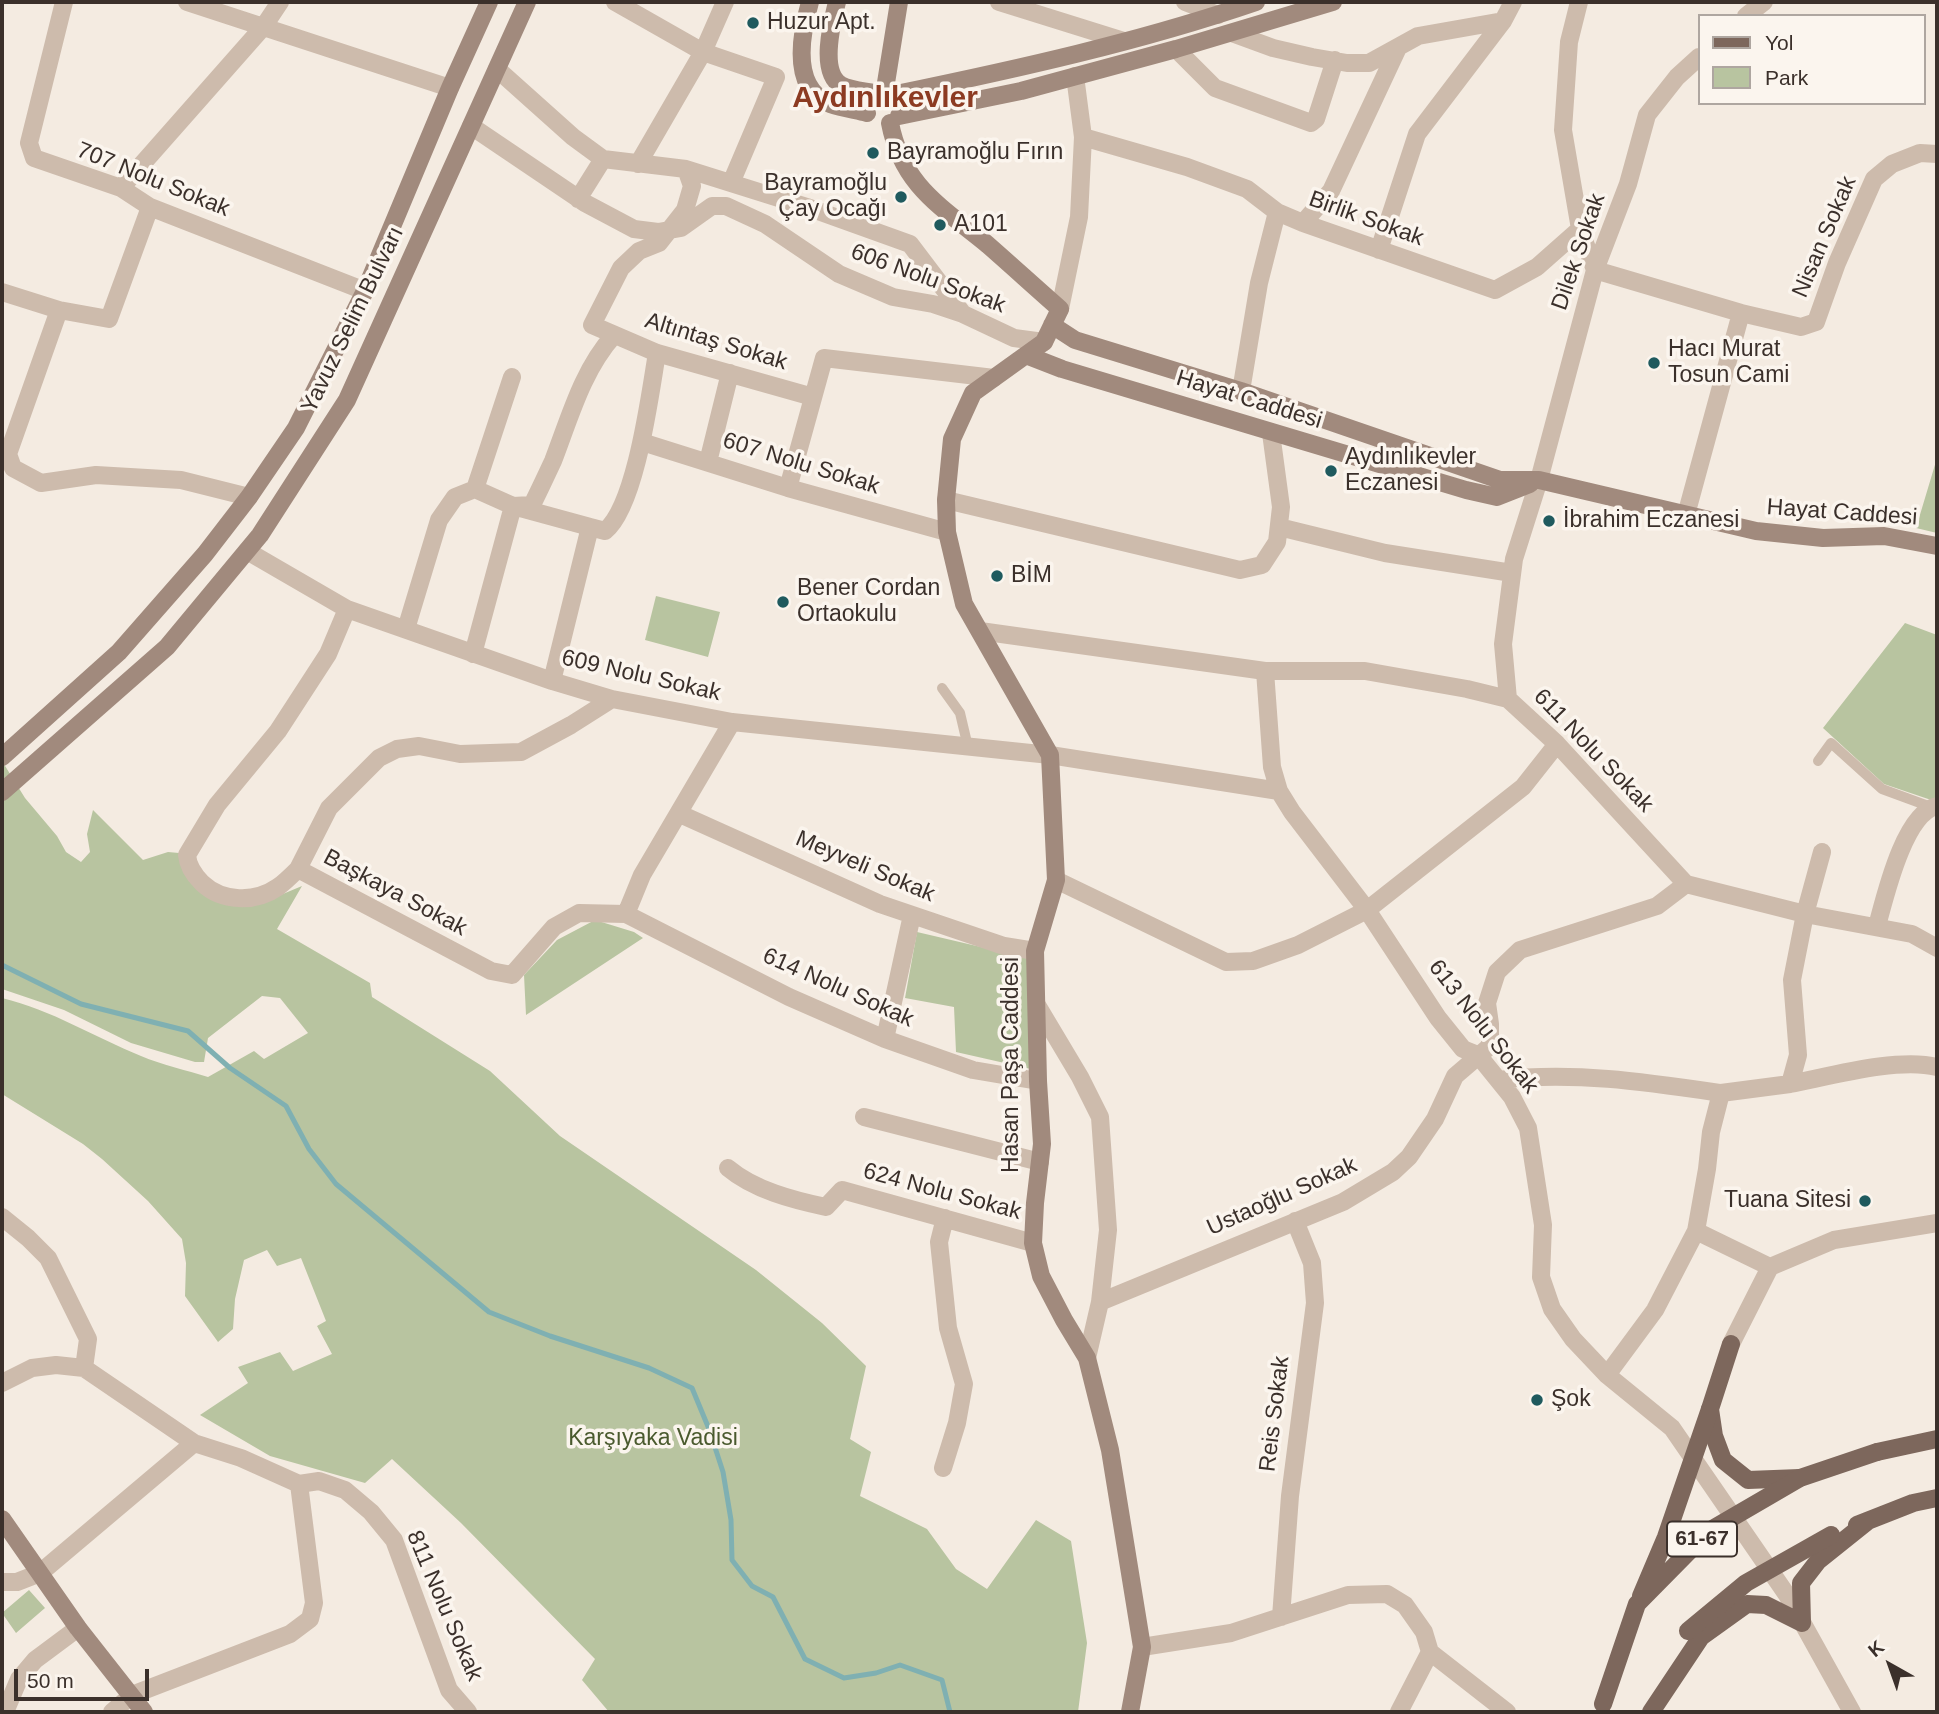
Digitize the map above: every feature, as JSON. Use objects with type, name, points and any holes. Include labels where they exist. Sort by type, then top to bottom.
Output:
[{"type":"main road","name":"61-67","points":[[1602,1708],[1637,1604],[1666,1536],[1731,1345]]},
{"type":"main road","name":"61-67","points":[[1710,1409],[1714,1436],[1723,1460],[1748,1480],[1800,1478]]},
{"type":"main road","name":"61-67","points":[[1637,1604],[1709,1531],[1800,1478],[1877,1452],[1937,1438]]},
{"type":"main road","name":"61-67","points":[[1651,1712],[1688,1631],[1746,1583],[1831,1535],[1913,1503],[1937,1498]]},
{"type":"main road","name":"61-67","points":[[1651,1712],[1701,1637],[1747,1604],[1766,1605],[1802,1623],[1801,1583],[1818,1561],[1868,1521]]},
{"type":"street","name":"707 Nolu Sokak","points":[[64,2],[29,143],[34,158],[121,188],[150,206],[365,291]]},
{"type":"street","points":[[187,2],[450,88]]},
{"type":"street","points":[[121,188],[264,26],[280,2]]},
{"type":"street","name":"Yavuz Selim Bulvarı","points":[[2,757],[119,652],[205,554],[249,497],[296,428],[365,291],[489,2]]},
{"type":"street","name":"Yavuz Selim Bulvarı","points":[[2,792],[167,647],[260,536],[347,400],[527,2]]},
{"type":"street","points":[[615,2],[702,52],[776,77],[731,183]]},
{"type":"street","points":[[638,164],[702,52],[725,2]]},
{"type":"street","points":[[810,2],[802,29],[801,55],[805,76],[813,91],[828,103],[867,113],[879,124],[1021,91],[1176,49],[1333,2]]},
{"type":"street","points":[[837,2],[830,31],[829,56],[833,75],[841,85],[885,92],[1007,71],[1218,15],[1238,5],[1256,2]]},
{"type":"street","points":[[885,92],[899,2]]},
{"type":"street","points":[[999,2],[1124,41]]},
{"type":"street","points":[[1185,2],[1218,15]]},
{"type":"street","points":[[1379,250],[1417,134],[1503,21],[1514,2]]},
{"type":"street","points":[[1579,2],[1569,42],[1563,130],[1580,229],[1595,270]]},
{"type":"street","points":[[1749,14],[1764,2]]},
{"type":"street","points":[[1232,33],[1273,48],[1335,60],[1369,63],[1397,50],[1418,36],[1503,21]]},
{"type":"street","points":[[1176,49],[1215,88],[1311,123],[1316,119],[1335,60]]},
{"type":"street","points":[[1303,223],[1331,191],[1397,50]]},
{"type":"street","name":"Dilek Sokak","points":[[1508,699],[1503,644],[1514,559],[1539,480],[1595,270],[1628,184],[1647,115],[1676,77],[1698,58]]},
{"type":"street","points":[[497,69],[573,137],[603,159],[686,169],[807,207],[910,244],[963,314]]},
{"type":"street","points":[[1056,317],[1079,217],[1083,137],[1075,76]]},
{"type":"street","points":[[867,113],[867,102],[885,92]]},
{"type":"street","points":[[885,92],[901,104],[894,119],[894,144],[905,166],[927,197],[988,246],[1056,317]]},
{"type":"street","name":"606 Nolu Sokak","points":[[471,126],[578,199],[634,229],[659,232],[681,228],[712,206],[726,206],[765,224],[839,274],[893,297],[933,304],[963,314],[1014,338],[1044,342]]},
{"type":"street","name":"Birlik Sokak","points":[[1083,137],[1187,167],[1247,189],[1277,212],[1303,223],[1495,290],[1537,267],[1580,229]]},
{"type":"street","name":"Nisan Sokak","points":[[1595,270],[1741,313],[1801,327],[1816,322],[1837,263],[1874,179],[1892,164],[1920,153],[1937,154]]},
{"type":"street","points":[[578,199],[603,159]]},
{"type":"street","name":"Altıntaş Sokak","points":[[686,169],[692,186],[685,211],[659,243],[639,251],[621,268],[592,326],[657,353],[813,397]]},
{"type":"street","points":[[2,292],[59,310],[109,319],[150,206]]},
{"type":"street","points":[[1241,391],[1259,283],[1277,212]]},
{"type":"street","points":[[59,310],[8,454],[13,468],[41,483],[96,475],[181,480],[249,497]]},
{"type":"street","points":[[1686,514],[1741,313]]},
{"type":"street","name":"Hasan Paşa Caddesi","points":[[1056,317],[1044,342],[973,393],[952,439],[946,500],[947,532],[964,604],[1049,755],[1056,880],[1035,951],[1042,1144],[1034,1243],[1041,1276],[1063,1320],[1087,1358],[1110,1450],[1142,1647],[1130,1712]]},
{"type":"street","name":"Hayat Caddesi","points":[[1056,317],[1075,340],[1241,391],[1500,480],[1539,480],[1756,531],[1823,538],[1884,536],[1937,546]]},
{"type":"street","points":[[513,506],[532,505],[586,375],[599,352],[614,335]]},
{"type":"street","points":[[406,629],[439,520],[455,497],[475,489],[513,506],[605,531],[615,523],[642,442],[657,353]]},
{"type":"street","name":"Hayat Caddesi","points":[[1026,355],[1062,369],[1271,433],[1497,498],[1539,480]]},
{"type":"street","points":[[788,488],[824,358],[994,378]]},
{"type":"street","points":[[708,462],[730,373]]},
{"type":"street","points":[[475,489],[512,377]]},
{"type":"street","points":[[946,500],[1240,570],[1262,565],[1277,542],[1281,507],[1271,433]]},
{"type":"street","name":"607 Nolu Sokak","points":[[642,442],[788,488],[947,532]]},
{"type":"street","points":[[473,654],[513,506]]},
{"type":"street","points":[[552,681],[590,527]]},
{"type":"street","points":[[1279,527],[1385,553],[1512,573]]},
{"type":"street","name":"609 Nolu Sokak","points":[[247,551],[347,609],[552,681],[612,699],[732,722],[1049,755],[1279,791]]},
{"type":"street","name":"Başkaya Sokak","points":[[347,609],[328,654],[278,731],[217,806],[187,855],[188,865],[196,877],[211,891],[247,899],[277,888],[298,869],[491,971],[512,975],[554,928],[579,913],[626,914]]},
{"type":"street","name":"611 Nolu Sokak","points":[[980,631],[1265,670],[1365,671],[1467,688],[1508,699],[1557,744],[1686,884]]},
{"type":"street","points":[[1265,670],[1272,766],[1279,791]]},
{"type":"street","points":[[298,869],[329,808],[379,758],[397,749],[419,746],[460,754],[521,752],[572,725],[612,699]]},
{"type":"street","points":[[626,914],[642,875],[732,722]]},
{"type":"street","points":[[1056,880],[1226,962],[1253,961],[1298,945],[1367,910],[1523,787],[1557,744]]},
{"type":"street","name":"613 Nolu Sokak","points":[[1279,791],[1367,910],[1438,1018],[1463,1049],[1478,1055],[1512,1097],[1528,1128],[1543,1225],[1541,1278],[1552,1309],[1573,1339],[1607,1375],[1672,1428],[1787,1595],[1852,1712]]},
{"type":"street","points":[[1877,926],[1901,846],[1922,815],[1934,806]]},
{"type":"street","name":"Meyveli Sokak","points":[[680,814],[880,904],[1004,946],[1035,951]]},
{"type":"street","points":[[1790,1084],[1798,1055],[1792,980],[1805,914],[1822,852]]},
{"type":"street","points":[[1686,884],[1805,914],[1912,934],[1937,948]]},
{"type":"street","name":"Ustaoğlu Sokak","points":[[1100,1302],[1343,1202],[1393,1171],[1409,1157],[1435,1119],[1455,1076],[1490,1046],[1487,1003],[1497,972],[1520,950],[1657,906],[1686,884]]},
{"type":"street","name":"614 Nolu Sokak","points":[[626,914],[789,997],[885,1039],[973,1070],[1038,1081]]},
{"type":"street","points":[[885,1039],[912,915]]},
{"type":"street","points":[[1037,1005],[1080,1077],[1100,1117],[1108,1230],[1100,1302],[1087,1358]]},
{"type":"street","points":[[1498,1080],[1534,1076],[1639,1080],[1721,1093],[1790,1084],[1875,1068],[1922,1063],[1937,1068]]},
{"type":"street","points":[[1607,1375],[1655,1310],[1696,1231],[1711,1132],[1721,1093]]},
{"type":"street","points":[[864,1117],[1040,1162]]},
{"type":"street","name":"624 Nolu Sokak","points":[[728,1168],[739,1177],[797,1201],[826,1207],[842,1190],[1034,1243]]},
{"type":"street","points":[[2,1217],[48,1258],[88,1339],[84,1368],[56,1365],[32,1368],[2,1383]]},
{"type":"street","points":[[943,1468],[957,1423],[964,1384],[948,1328],[939,1242],[945,1219]]},
{"type":"street","name":"Reis Sokak","points":[[1281,1617],[1290,1496],[1315,1303],[1312,1263],[1296,1222]]},
{"type":"street","points":[[1731,1345],[1770,1267],[1834,1240],[1937,1223]]},
{"type":"street","points":[[1696,1231],[1770,1267]]},
{"type":"street","name":"811 Nolu Sokak","points":[[84,1368],[194,1443],[241,1458],[299,1483],[319,1481],[345,1490],[371,1512],[394,1540],[449,1690],[468,1712]]},
{"type":"street","points":[[2,1582],[17,1581],[40,1573],[194,1443]]},
{"type":"street","points":[[112,1712],[290,1634],[310,1619],[314,1603],[299,1483]]},
{"type":"street","points":[[2,1519],[78,1628],[135,1704],[144,1712]]},
{"type":"street","points":[[1142,1647],[1231,1633],[1348,1595],[1387,1594],[1405,1605],[1424,1632],[1430,1652],[1507,1712]]},
{"type":"street","points":[[5,1712],[19,1679],[35,1660],[78,1628]]},
{"type":"street","points":[[1399,1712],[1430,1652]]},
{"type":"lane","points":[[942,688],[960,713],[968,747]]},
{"type":"lane","points":[[1818,761],[1831,743],[1882,789],[1934,806]]},
{"type":"green space","points":[[1937,458],[1937,533],[1916,528]]},
{"type":"green space","points":[[656,596],[720,612],[708,657],[645,640]]},
{"type":"green space","points":[[1905,623],[1937,635],[1937,802],[1884,784],[1823,728]]},
{"type":"green space","name":"Karşıyaka Vadisi","points":[[2,761],[25,798],[57,836],[66,852],[81,862],[90,852],[87,834],[93,810],[143,860],[168,852],[179,853],[206,894],[278,896],[302,886],[277,929],[370,983],[372,997],[490,1071],[560,1136],[756,1270],[822,1323],[866,1366],[850,1439],[871,1452],[860,1496],[927,1529],[956,1569],[987,1589],[1036,1520],[1071,1541],[1087,1643],[1078,1712],[609,1712],[582,1680],[595,1659],[461,1523],[392,1459],[365,1483],[270,1456],[200,1415],[248,1383],[238,1367],[280,1352],[293,1371],[332,1354],[317,1326],[326,1321],[301,1258],[277,1266],[267,1250],[244,1260],[235,1299],[233,1329],[218,1342],[185,1296],[186,1263],[182,1239],[148,1201],[102,1159],[83,1144],[2,1094],[2,998],[56,1017],[149,1059],[208,1077],[254,1051],[264,1059],[308,1033],[280,998],[262,996],[208,1038],[204,1062],[195,1062],[131,1043],[64,1010],[2,989]]},
{"type":"green space","points":[[595,920],[634,932],[643,938],[526,1015],[524,975],[557,940]]},
{"type":"green space","points":[[917,932],[1028,958],[1031,1069],[956,1052],[954,1007],[905,998]]},
{"type":"green space","points":[[29,1590],[45,1608],[16,1633],[2,1613]]},
{"type":"waterway","points":[[2,965],[81,1004],[188,1031],[230,1068],[286,1106],[309,1149],[336,1184],[489,1312],[550,1336],[649,1368],[692,1388],[723,1472],[731,1520],[732,1560],[752,1586],[773,1597],[805,1659],[844,1678],[876,1673],[900,1665],[942,1680],[950,1712]]},
{"type":"place","name":"Huzur Apt.","points":[[753,23]]},
{"type":"place","name":"Bayramoğlu Fırın","points":[[873,153]]},
{"type":"place","name":"Bayramoğlu Çay Ocağı","points":[[901,197]]},
{"type":"place","name":"A101","points":[[940,225]]},
{"type":"place","name":"Hacı Murat Tosun Cami","points":[[1654,363]]},
{"type":"place","name":"Aydınlıkevler Eczanesi","points":[[1331,471]]},
{"type":"place","name":"İbrahim Eczanesi","points":[[1549,521]]},
{"type":"place","name":"BİM","points":[[997,576]]},
{"type":"place","name":"Bener Cordan Ortaokulu","points":[[783,602]]},
{"type":"place","name":"Tuana Sitesi","points":[[1865,1201]]},
{"type":"place","name":"Şok","points":[[1537,1400]]},
{"type":"district","name":"Aydınlıkevler","points":[[885,99]]}]
